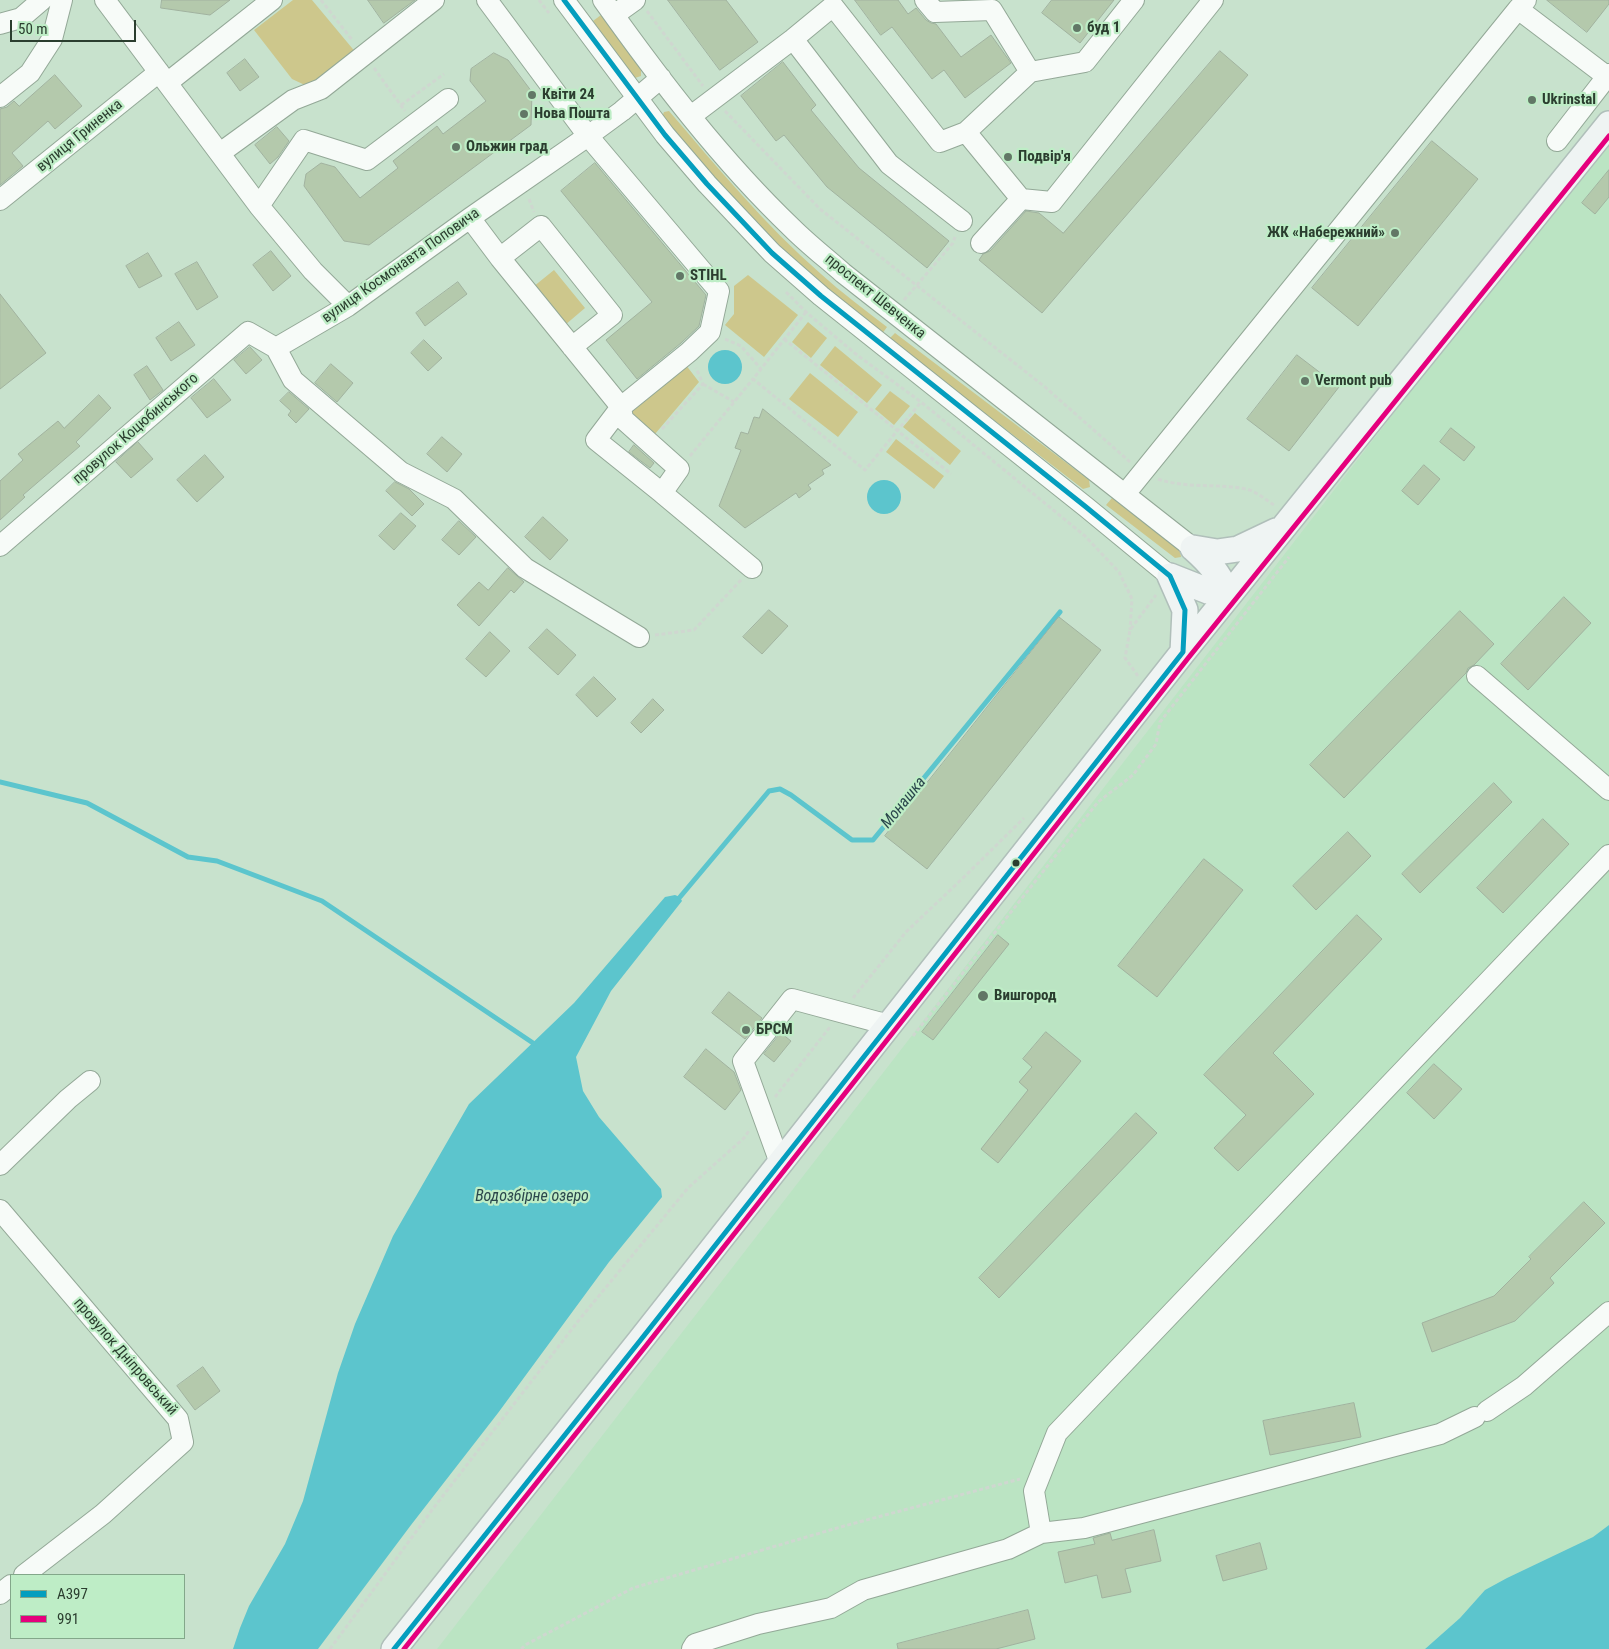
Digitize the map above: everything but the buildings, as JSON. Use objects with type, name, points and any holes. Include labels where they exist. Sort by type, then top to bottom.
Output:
[{"type":"main road","points":[[394,1649],[1183,652],[1609,124]]},
{"type":"main road","points":[[1193,548],[1217,552],[1238,549],[1282,528]]},
{"type":"main road","points":[[1193,548],[1220,575],[1229,595]]},
{"type":"main road","points":[[1165,584],[1229,595]]},
{"type":"main road","points":[[1165,584],[1185,610],[1183,652]]},
{"type":"street","points":[[0,24],[21,18],[42,0]]},
{"type":"street","points":[[0,97],[30,73],[52,39],[62,0]]},
{"type":"street","points":[[105,0],[259,206],[313,271],[348,306]]},
{"type":"street","name":"вулиця Гриненка","points":[[0,200],[163,77],[272,0]]},
{"type":"street","points":[[220,152],[293,100],[321,88],[434,0]]},
{"type":"street","points":[[487,0],[588,136],[720,291],[710,332],[689,352],[621,407],[596,440],[752,568]]},
{"type":"street","points":[[564,0],[665,135],[707,184],[772,253],[820,296],[1086,507],[1165,584]]},
{"type":"street","points":[[925,0],[935,12],[996,5],[1030,72]]},
{"type":"street","points":[[691,116],[793,39],[830,3],[940,142],[966,132],[1030,72],[1085,62],[1134,0]]},
{"type":"street","points":[[966,132],[1021,199],[1052,202],[1213,0]]},
{"type":"street","points":[[608,7],[640,4]]},
{"type":"street","points":[[1125,494],[1522,5],[1608,76],[1557,141]]},
{"type":"street","name":"проспект Шевченка","points":[[608,7],[691,116],[742,175],[791,227],[843,274],[1193,548]]},
{"type":"street","points":[[793,39],[889,164],[962,222]]},
{"type":"street","name":"вулиця Космонавта Поповича","points":[[276,348],[348,306],[588,136],[637,99],[661,78]]},
{"type":"street","points":[[259,206],[304,140],[368,160],[448,99]]},
{"type":"street","points":[[981,243],[1021,199]]},
{"type":"street","points":[[470,218],[500,258],[621,407],[622,418],[679,469],[662,493]]},
{"type":"street","points":[[500,258],[541,226],[612,315],[572,347]]},
{"type":"street","name":"провулок Коцюбинського","points":[[0,546],[248,332],[276,348]]},
{"type":"street","points":[[276,348],[293,380],[401,472],[454,499],[525,568],[639,637]]},
{"type":"street","points":[[1086,507],[1108,481]]},
{"type":"street","points":[[1477,676],[1609,790]]},
{"type":"street","points":[[1040,1533],[1034,1490],[1057,1433],[1609,855]]},
{"type":"street","points":[[780,1163],[743,1061],[749,1053],[792,999],[889,1025]]},
{"type":"street","points":[[0,1165],[68,1099],[90,1081]]},
{"type":"street","name":"провулок Дніпровський","points":[[0,1210],[178,1419],[182,1442],[103,1514],[25,1574]]},
{"type":"street","points":[[692,1649],[696,1644],[758,1624],[830,1608],[863,1590],[1008,1550],[1040,1533],[1084,1528],[1440,1434],[1481,1414],[1524,1386],[1609,1312]]},
{"type":"street","points":[[0,1594],[10,1586]]},
{"type":"path","points":[[640,4],[713,100],[820,209],[1045,388]]},
{"type":"path","points":[[401,105],[444,74]]},
{"type":"path","points":[[521,183],[541,226]]},
{"type":"path","points":[[916,286],[953,243],[962,222]]},
{"type":"path","points":[[679,469],[806,312]]},
{"type":"path","points":[[722,339],[728,339],[741,346],[761,370]]},
{"type":"path","points":[[784,339],[950,474]]},
{"type":"path","points":[[697,362],[696,369],[703,384],[734,402]]},
{"type":"path","points":[[753,379],[865,470],[921,402]]},
{"type":"path","points":[[650,443],[703,384]]},
{"type":"path","points":[[913,1036],[1098,802],[1133,775],[1156,744],[1160,722],[1289,557]]},
{"type":"path","points":[[639,637],[694,630],[752,568]]},
{"type":"path","points":[[1133,684],[1139,676],[1125,658],[1130,630],[1165,584]]},
{"type":"path","points":[[330,1649],[432,1510],[580,1320],[688,1188],[744,1138],[841,1012],[906,932],[1025,817]]},
{"type":"path","points":[[521,1649],[527,1644],[634,1588],[844,1526],[1040,1474]]},
{"type":"shaded area","points":[[293,0],[312,0],[357,54],[307,86],[292,79],[254,30]]},
{"type":"shaded area","points":[[601,15],[641,69],[641,76],[635,78],[632,76],[593,21]]},
{"type":"shaded area","points":[[669,111],[742,196],[800,255],[829,281],[887,327],[882,334],[816,281],[717,181],[662,117],[664,112]]},
{"type":"shaded area","points":[[1609,135],[1609,1525],[1593,1537],[1485,1590],[1460,1618],[1425,1649],[437,1649]]},
{"type":"shaded area","points":[[554,270],[585,308],[565,325],[533,287]]},
{"type":"shaded area","points":[[748,275],[798,315],[764,357],[725,325],[734,314],[734,286]]},
{"type":"shaded area","points":[[808,322],[827,338],[811,358],[792,342]]},
{"type":"shaded area","points":[[895,333],[1089,480],[1090,487],[1083,489],[889,339]]},
{"type":"shaded area","points":[[835,346],[882,385],[867,403],[820,365]]},
{"type":"shaded area","points":[[679,356],[699,382],[655,434],[623,406]]},
{"type":"shaded area","points":[[810,373],[858,412],[838,437],[789,399]]},
{"type":"shaded area","points":[[890,391],[910,406],[894,425],[875,409]]},
{"type":"shaded area","points":[[915,413],[961,451],[950,465],[903,427]]},
{"type":"shaded area","points":[[896,439],[944,476],[934,489],[886,452]]},
{"type":"shaded area","points":[[1112,498],[1180,550],[1181,557],[1175,558],[1106,505]]},
{"type":"water","points":[[725,350],[737,355],[742,367],[737,379],[725,384],[713,379],[708,367],[713,355]]},
{"type":"water","points":[[884,480],[891,481],[896,485],[900,490],[900,504],[896,509],[891,513],[884,514],[877,513],[872,509],[868,504],[867,497],[868,490],[872,485],[877,481]]},
{"type":"water","name":"Водозбірне озеро","points":[[675,895],[680,897],[682,901],[611,991],[576,1057],[583,1091],[599,1117],[661,1189],[662,1197],[609,1262],[498,1413],[318,1649],[233,1649],[249,1606],[285,1544],[303,1501],[338,1373],[355,1324],[393,1236],[469,1104],[574,1003],[665,897]]},
{"type":"water","points":[[1609,1525],[1609,1649],[1425,1649],[1460,1618],[1485,1590],[1593,1537]]},
{"type":"waterway","name":"Монашка","points":[[680,897],[769,791],[780,789],[791,795],[852,840],[873,840],[1060,612]]},
{"type":"waterway","points":[[0,782],[87,803],[188,857],[217,861],[322,901],[533,1043]]},
{"type":"transit line","name":"А397","points":[[394,1649],[639,1342],[1183,652],[1185,610],[1170,576],[821,296],[772,253],[707,184],[665,135],[564,0]]},
{"type":"transit line","name":"991","points":[[404,1649],[645,1347],[1189,657],[1609,136]]},
{"type":"place","name":"буд 1","points":[[1077,28]]},
{"type":"place","name":"Квіти 24","points":[[532,95]]},
{"type":"place","name":"Ukrinstal","points":[[1532,100]]},
{"type":"place","name":"Нова Пошта","points":[[524,114]]},
{"type":"place","name":"Ольжин град","points":[[456,147]]},
{"type":"place","name":"Подвір'я","points":[[1008,157]]},
{"type":"place","name":"ЖК «Набережний»","points":[[1395,233]]},
{"type":"place","name":"STIHL","points":[[680,276]]},
{"type":"place","name":"Vermont pub","points":[[1305,381]]},
{"type":"place","name":"Вишгород","points":[[983,996]]},
{"type":"place","name":"БРСМ","points":[[746,1030]]}]
